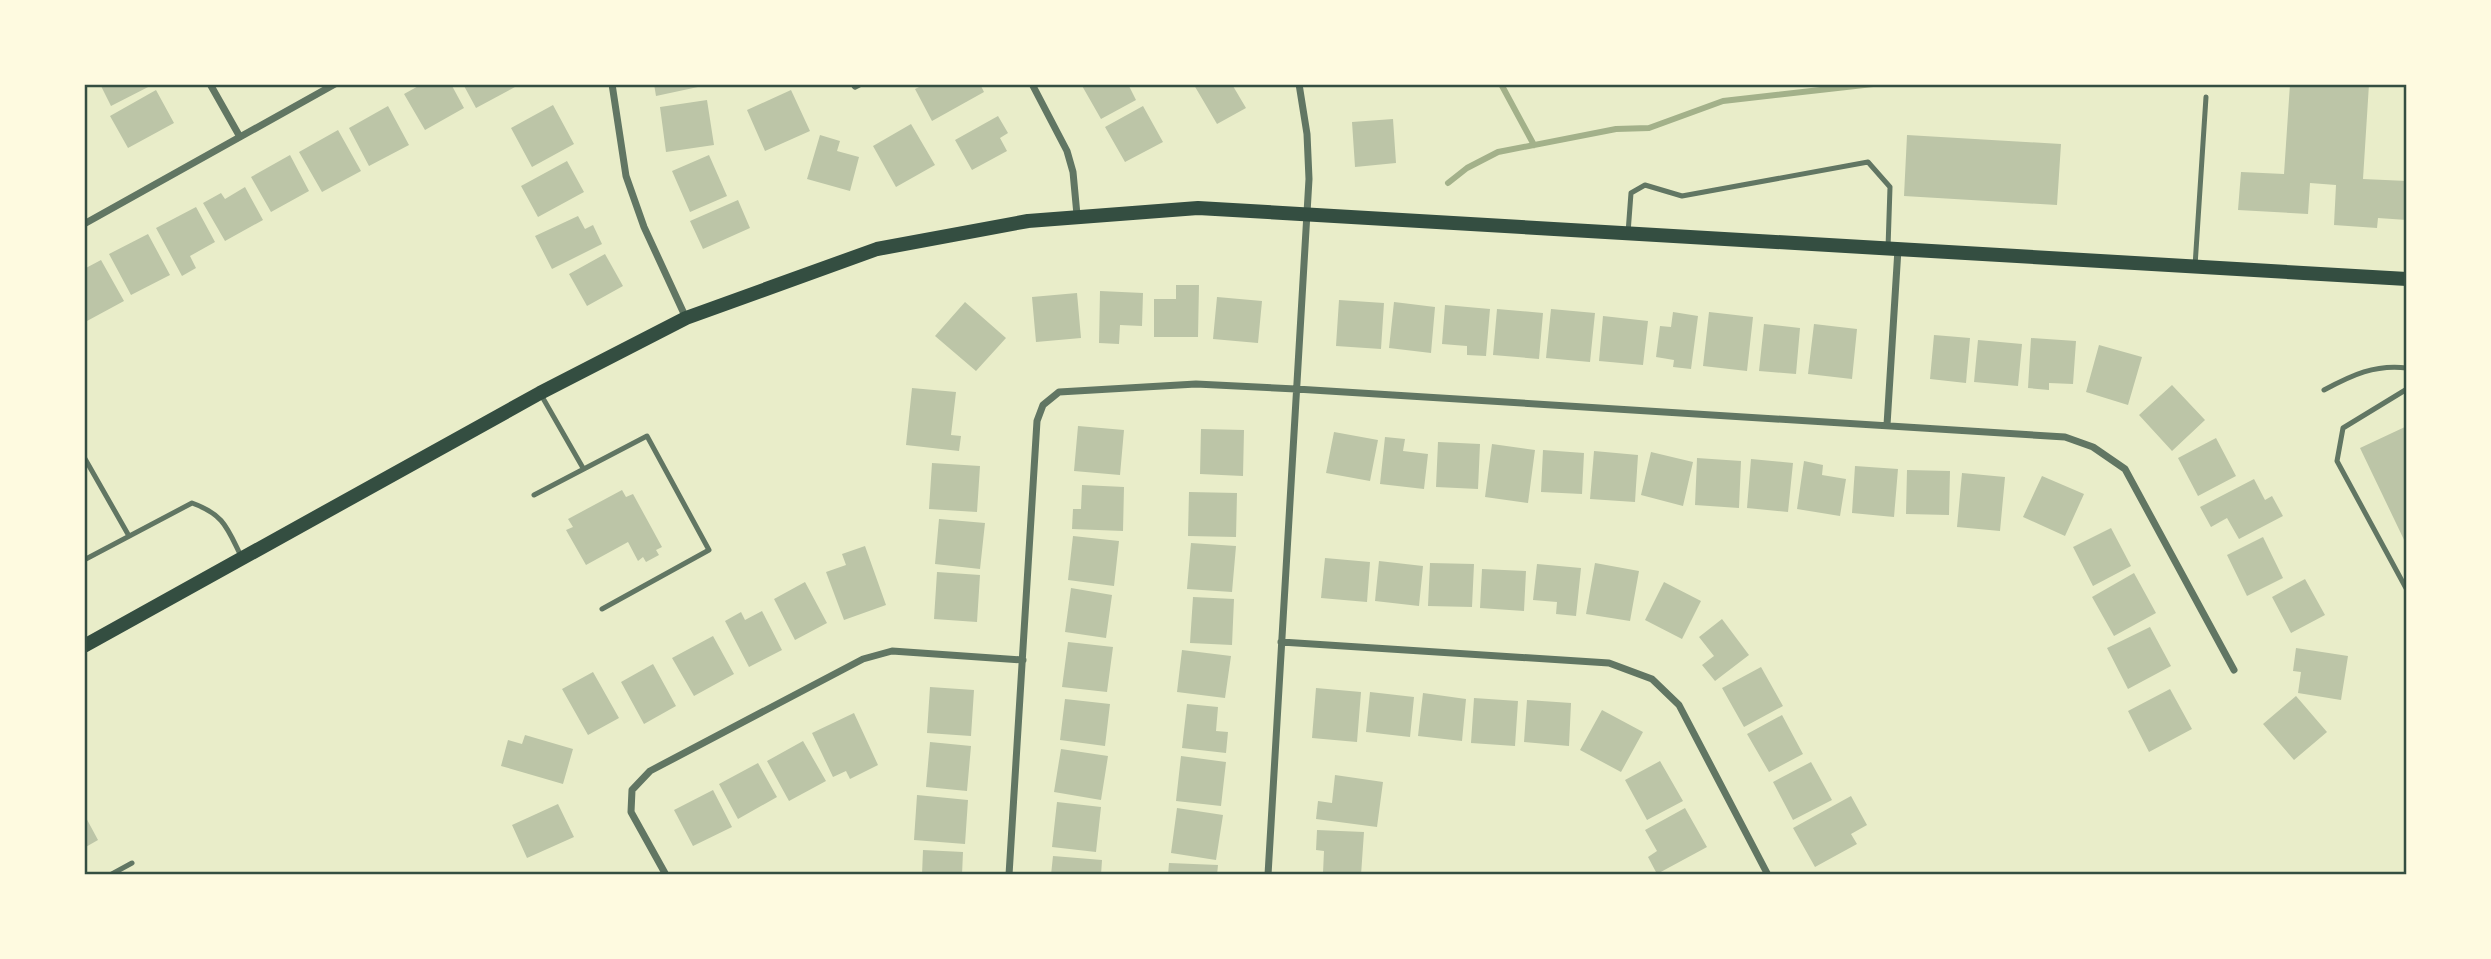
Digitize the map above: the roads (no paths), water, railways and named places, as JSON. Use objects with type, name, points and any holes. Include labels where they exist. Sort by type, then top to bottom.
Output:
[{"type":"main road","points":[[84,646],[540,393],[686,317],[877,249],[977,229],[1077,215],[1198,208],[2407,279]]},
{"type":"street","points":[[210,84],[240,137]]},
{"type":"street","points":[[84,224],[335,84]]},
{"type":"street","points":[[612,84],[626,176],[644,227],[686,317]]},
{"type":"street","points":[[1032,84],[1067,151],[1073,172],[1077,215]]},
{"type":"street","points":[[1268,875],[1307,214],[1307,134],[1299,84]]},
{"type":"street","points":[[1887,425],[1893,249]]},
{"type":"street","points":[[1009,875],[1037,421],[1043,405],[1059,392],[1196,384],[2065,437],[2092,447],[2125,469],[2234,670]]},
{"type":"street","points":[[1281,642],[1609,663],[1652,679],[1679,705],[1768,875]]},
{"type":"street","points":[[666,875],[631,812],[632,790],[650,771],[863,659],[892,651],[1023,660]]},
{"type":"lane","points":[[2195,266],[2206,97]]},
{"type":"lane","points":[[1628,233],[1631,193],[1645,185],[1682,196],[1868,162],[1890,187],[1893,249]]},
{"type":"lane","points":[[2324,390],[2356,373],[2389,365],[2407,368]]},
{"type":"lane","points":[[2407,389],[2343,428],[2337,461],[2407,590]]},
{"type":"lane","points":[[540,393],[583,468]]},
{"type":"lane","points":[[534,495],[647,436],[709,550],[602,609]]},
{"type":"lane","points":[[84,457],[129,536]]},
{"type":"lane","points":[[84,560],[192,503],[212,510],[223,520],[242,558]]},
{"type":"lane","points":[[110,875],[132,863]]},
{"type":"waterway","points":[[1501,84],[1534,145]]},
{"type":"waterway","points":[[1448,183],[1467,168],[1498,152],[1616,129],[1649,128],[1723,101],[1873,84]]}]
